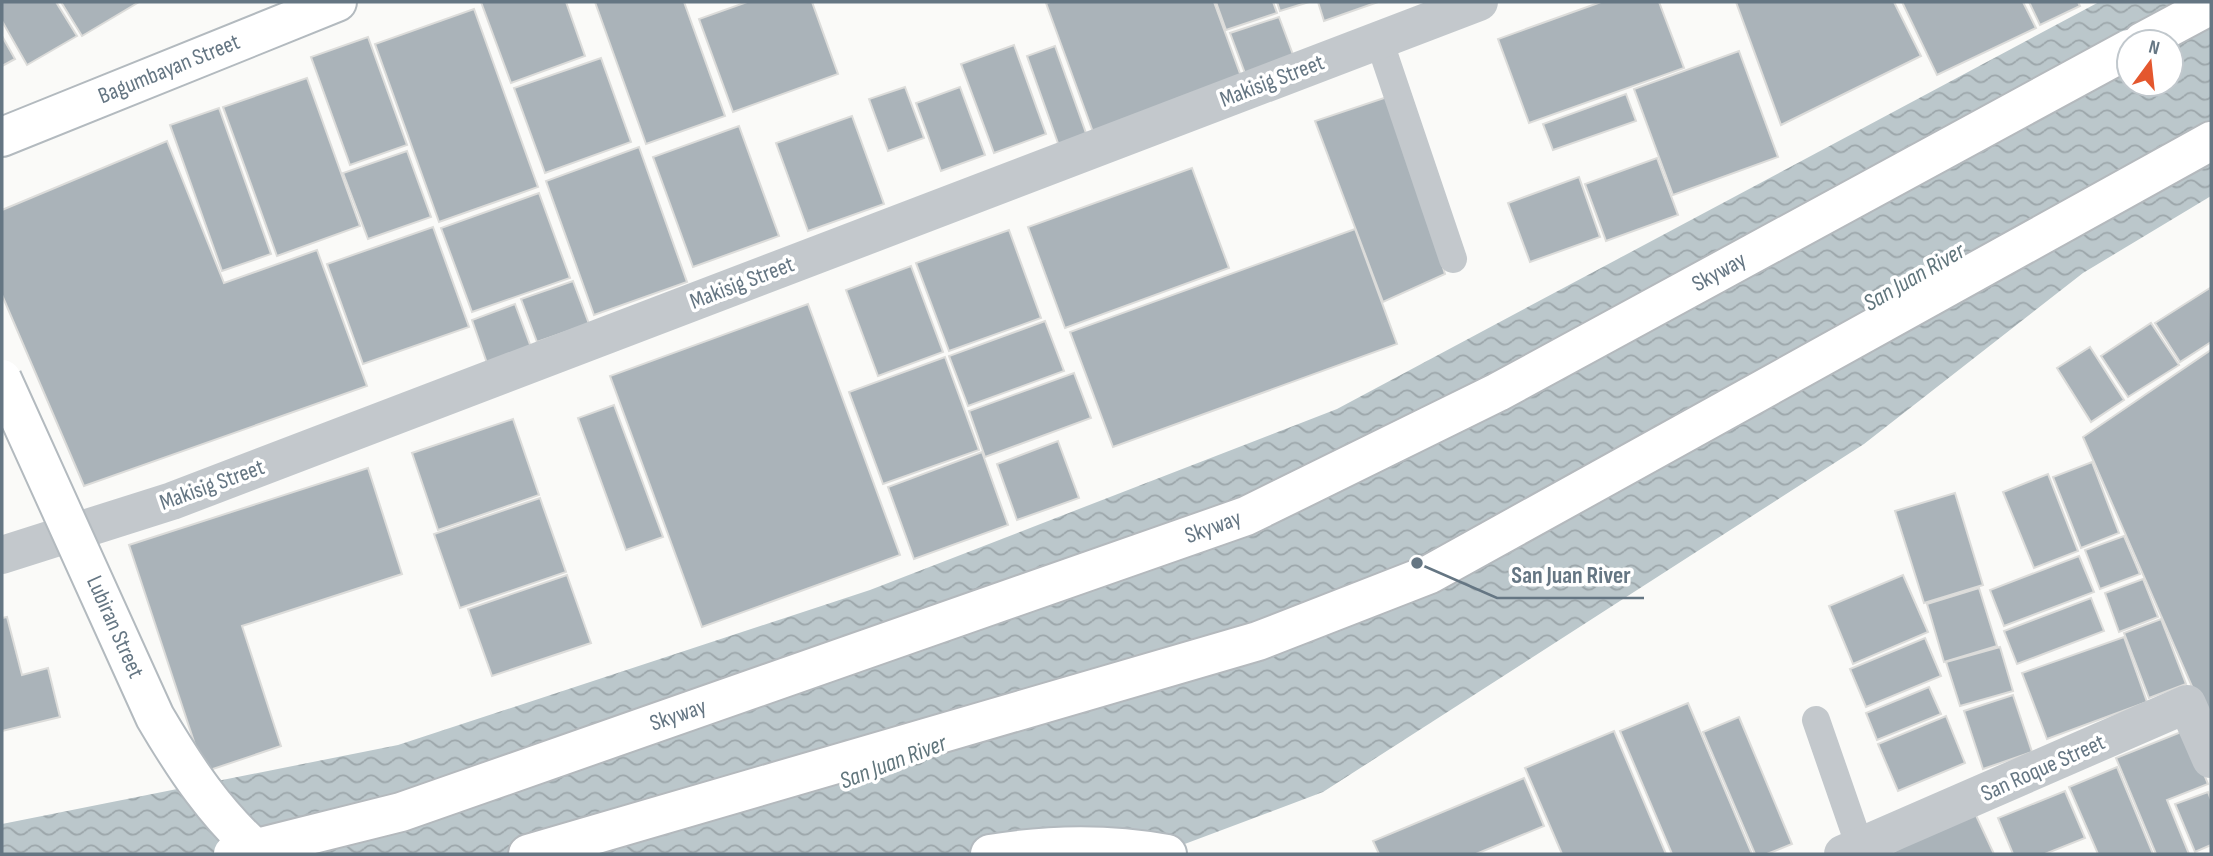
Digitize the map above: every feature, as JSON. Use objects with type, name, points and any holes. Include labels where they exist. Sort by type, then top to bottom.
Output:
[{"type":"main road","name":"Bagumbayan Street","points":[[2,138],[276,12],[337,2]]},
{"type":"main road","points":[[2168,28],[2211,5]]},
{"type":"main road","name":"Skyway","points":[[233,854],[401,812],[1247,516],[1510,386],[2115,57]]},
{"type":"main road","points":[[528,854],[1258,641],[1430,574],[2211,141]]},
{"type":"main road","name":"Lubiran Street","points":[[2,379],[155,717],[182,763],[213,806],[242,838],[261,854]]},
{"type":"main road","points":[[990,854],[1063,845],[1107,846],[1167,854]]},
{"type":"street","name":"Makisig Street","points":[[2,555],[172,501],[1479,2]]},
{"type":"street","name":"San Roque Street","points":[[1852,851],[2187,704],[2211,759]]},
{"type":"lane","points":[[1379,40],[1453,259]]},
{"type":"lane","points":[[1816,720],[1852,851]]},
{"type":"water","points":[[2099,2],[2211,2],[2211,196],[2083,273],[1864,444],[1323,792],[1158,854],[2,854],[2,824],[398,745],[870,590],[1337,409]]},
{"type":"building","points":[[2,2],[56,2],[77,36],[27,65],[2,21]]},
{"type":"building","points":[[61,2],[139,2],[82,36]]},
{"type":"building","points":[[481,2],[566,2],[585,56],[511,83]]},
{"type":"building","points":[[595,2],[684,2],[725,116],[646,144]]},
{"type":"building","points":[[747,2],[812,2],[838,74],[733,112],[699,19]]},
{"type":"building","points":[[1214,2],[1242,79],[1093,132],[1046,3]]},
{"type":"building","points":[[1216,2],[1273,2],[1277,13],[1226,30]]},
{"type":"building","points":[[1277,2],[1309,2],[1280,11]]},
{"type":"building","points":[[1318,2],[1378,2],[1324,21]]},
{"type":"building","points":[[1601,2],[1659,2],[1684,68],[1529,123],[1498,39]]},
{"type":"building","points":[[1736,2],[1894,2],[1921,56],[1781,125]]},
{"type":"building","points":[[1902,2],[2023,2],[2036,28],[1937,75]]},
{"type":"building","points":[[2029,2],[2078,2],[2080,6],[2040,25]]},
{"type":"building","points":[[474,9],[538,187],[439,222],[375,44]]},
{"type":"building","points":[[1279,17],[1295,60],[1246,76],[1230,33]]},
{"type":"building","points":[[2,36],[15,59],[2,66]]},
{"type":"building","points":[[368,37],[407,145],[350,165],[311,57]]},
{"type":"building","points":[[1014,45],[1046,134],[994,153],[961,64]]},
{"type":"building","points":[[1055,46],[1087,136],[1059,146],[1027,56]]},
{"type":"building","points":[[1739,51],[1778,157],[1673,195],[1634,89]]},
{"type":"building","points":[[601,58],[631,142],[545,173],[514,88]]},
{"type":"building","points":[[307,78],[360,226],[277,256],[223,107]]},
{"type":"building","points":[[905,87],[924,138],[888,151],[869,99]]},
{"type":"building","points":[[960,87],[985,155],[941,171],[916,103]]},
{"type":"building","points":[[1626,94],[1636,121],[1553,150],[1543,124]]},
{"type":"building","points":[[1390,96],[1445,274],[1383,302],[1315,121]]},
{"type":"building","points":[[219,108],[271,254],[222,271],[170,125]]},
{"type":"building","points":[[852,116],[884,204],[808,231],[776,143]]},
{"type":"building","points":[[739,126],[779,236],[693,267],[653,157]]},
{"type":"building","points":[[167,141],[224,283],[317,250],[367,386],[84,486],[2,295],[2,210]]},
{"type":"building","points":[[639,147],[687,282],[594,315],[546,181]]},
{"type":"building","points":[[407,151],[431,217],[368,239],[343,173]]},
{"type":"building","points":[[1657,158],[1678,215],[1606,241],[1585,184]]},
{"type":"building","points":[[1192,168],[1229,268],[1065,328],[1028,227]]},
{"type":"building","points":[[1579,177],[1600,237],[1530,262],[1508,203]]},
{"type":"building","points":[[539,193],[570,278],[472,312],[441,228]]},
{"type":"building","points":[[433,227],[469,327],[363,364],[327,264]]},
{"type":"building","points":[[1355,229],[1397,344],[1113,447],[1070,332]]},
{"type":"building","points":[[1009,230],[1041,318],[949,351],[916,263]]},
{"type":"building","points":[[911,266],[943,352],[878,376],[846,290]]},
{"type":"building","points":[[573,281],[589,324],[537,342],[521,299]]},
{"type":"building","points":[[2210,288],[2211,342],[2180,362],[2155,323]]},
{"type":"building","points":[[515,304],[532,350],[488,366],[472,320]]},
{"type":"building","points":[[808,304],[900,555],[702,627],[610,376]]},
{"type":"building","points":[[1045,321],[1064,371],[968,406],[949,356]]},
{"type":"building","points":[[2151,323],[2179,365],[2128,397],[2101,356]]},
{"type":"building","points":[[2090,347],[2124,400],[2091,422],[2057,368]]},
{"type":"building","points":[[2211,350],[2211,730],[2083,437]]},
{"type":"building","points":[[945,357],[979,450],[883,484],[849,392]]},
{"type":"building","points":[[1074,373],[1091,418],[985,457],[969,411]]},
{"type":"building","points":[[614,405],[663,537],[626,550],[578,418]]},
{"type":"building","points":[[513,419],[539,495],[438,530],[412,453]]},
{"type":"building","points":[[1058,441],[1079,498],[1017,520],[997,464]]},
{"type":"building","points":[[982,452],[1008,525],[914,559],[888,487]]},
{"type":"building","points":[[2092,462],[2119,533],[2081,548],[2053,477]]},
{"type":"building","points":[[368,468],[402,574],[242,626],[281,746],[204,772],[129,545]]},
{"type":"building","points":[[2048,474],[2078,551],[2034,568],[2003,492]]},
{"type":"building","points":[[1955,493],[1983,585],[1924,603],[1895,511]]},
{"type":"building","points":[[540,498],[566,572],[460,608],[434,534]]},
{"type":"building","points":[[2124,536],[2140,574],[2100,589],[2085,550]]},
{"type":"building","points":[[2079,556],[2094,592],[2004,626],[1990,590]]},
{"type":"building","points":[[567,575],[591,643],[492,676],[468,609]]},
{"type":"building","points":[[1903,575],[1928,632],[1853,664],[1829,606]]},
{"type":"building","points":[[2143,579],[2158,617],[2119,632],[2105,593]]},
{"type":"building","points":[[1979,588],[1997,646],[1944,662],[1927,604]]},
{"type":"building","points":[[2091,598],[2104,631],[2017,664],[2004,631]]},
{"type":"building","points":[[7,617],[22,675],[48,668],[60,717],[2,731],[2,618]]},
{"type":"building","points":[[2161,619],[2186,684],[2149,698],[2124,633]]},
{"type":"building","points":[[2124,637],[2147,702],[2047,739],[2022,673]]},
{"type":"building","points":[[1925,638],[1941,676],[1866,707],[1850,669]]},
{"type":"building","points":[[2000,647],[2013,691],[1960,706],[1946,662]]},
{"type":"building","points":[[1929,687],[1941,714],[1877,740],[1866,713]]},
{"type":"building","points":[[2013,695],[2032,752],[1983,769],[1964,711]]},
{"type":"building","points":[[1688,703],[1752,854],[1672,854],[1620,731]]},
{"type":"building","points":[[1946,716],[1965,763],[1898,791],[1878,744]]},
{"type":"building","points":[[1739,717],[1792,844],[1767,854],[1755,854],[1703,732]]},
{"type":"building","points":[[2186,730],[2208,784],[2167,800],[2189,854],[2156,854],[2116,758]]},
{"type":"building","points":[[1614,731],[1666,854],[1562,854],[1525,768]]},
{"type":"building","points":[[2117,767],[2153,854],[2098,854],[2069,787]]},
{"type":"building","points":[[1524,778],[1544,826],[1476,854],[1379,854],[1373,841]]},
{"type":"building","points":[[2065,791],[2085,838],[2045,854],[2013,854],[1998,818]]},
{"type":"building","points":[[2208,792],[2211,800],[2211,845],[2195,852],[2175,804]]},
{"type":"building","points":[[1973,809],[1994,854],[1889,854]]},
{"type":"place","name":"San Juan River","points":[[1417,563]]}]
